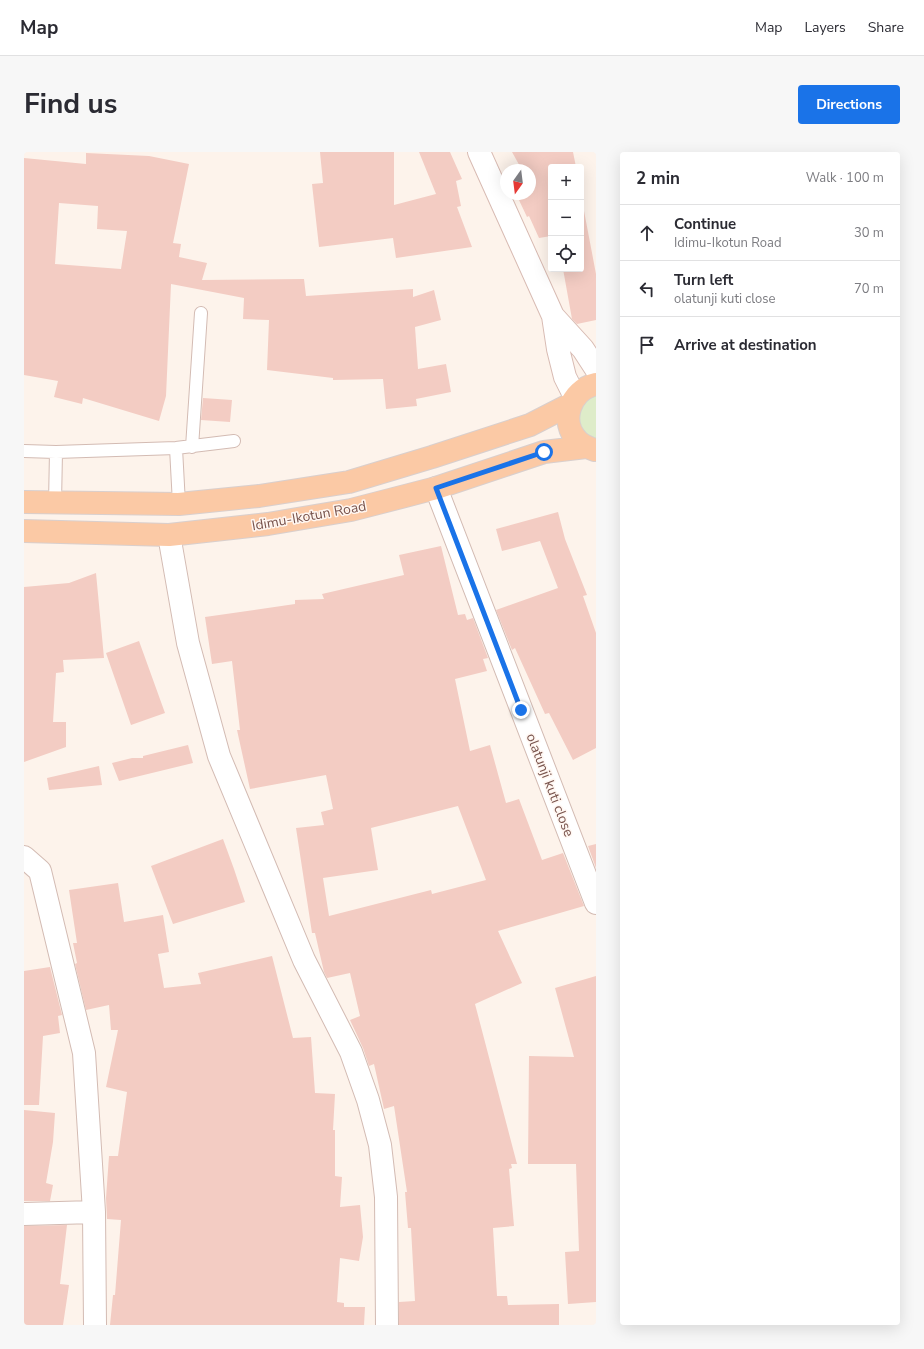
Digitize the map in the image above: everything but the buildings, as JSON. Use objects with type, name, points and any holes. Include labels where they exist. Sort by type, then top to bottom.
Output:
[{"type":"main road","name":"Idimu-Ikotun Road","points":[[24,502],[179,504],[259,496],[349,482],[530,425],[573,400],[588,386],[596,384]]},
{"type":"main road","points":[[573,400],[568,414],[572,433],[578,441],[591,449]]},
{"type":"main road","name":"Idimu-Ikotun Road","points":[[24,531],[169,535],[268,524],[351,510],[436,488],[544,452],[591,449]]},
{"type":"street","points":[[479,152],[553,316],[558,349],[573,400]]},
{"type":"street","points":[[553,316],[583,349],[596,369]]},
{"type":"street","name":"olatunji kuti close","points":[[436,488],[596,903]]},
{"type":"street","points":[[169,535],[188,643],[219,756],[304,960],[351,1052],[368,1100],[380,1145],[386,1197],[387,1325]]},
{"type":"street","points":[[24,857],[40,871],[84,1053],[94,1212],[94,1325]]},
{"type":"street","points":[[24,1214],[94,1212]]},
{"type":"lane","points":[[192,446],[201,313]]},
{"type":"lane","points":[[24,451],[56,452],[176,448],[234,441]]},
{"type":"lane","points":[[176,448],[179,504]]},
{"type":"lane","points":[[55,503],[56,452]]},
{"type":"green space","points":[[596,391],[596,447],[589,444],[575,411]]},
{"type":"route","points":[[521,710],[436,488],[544,452]]}]
